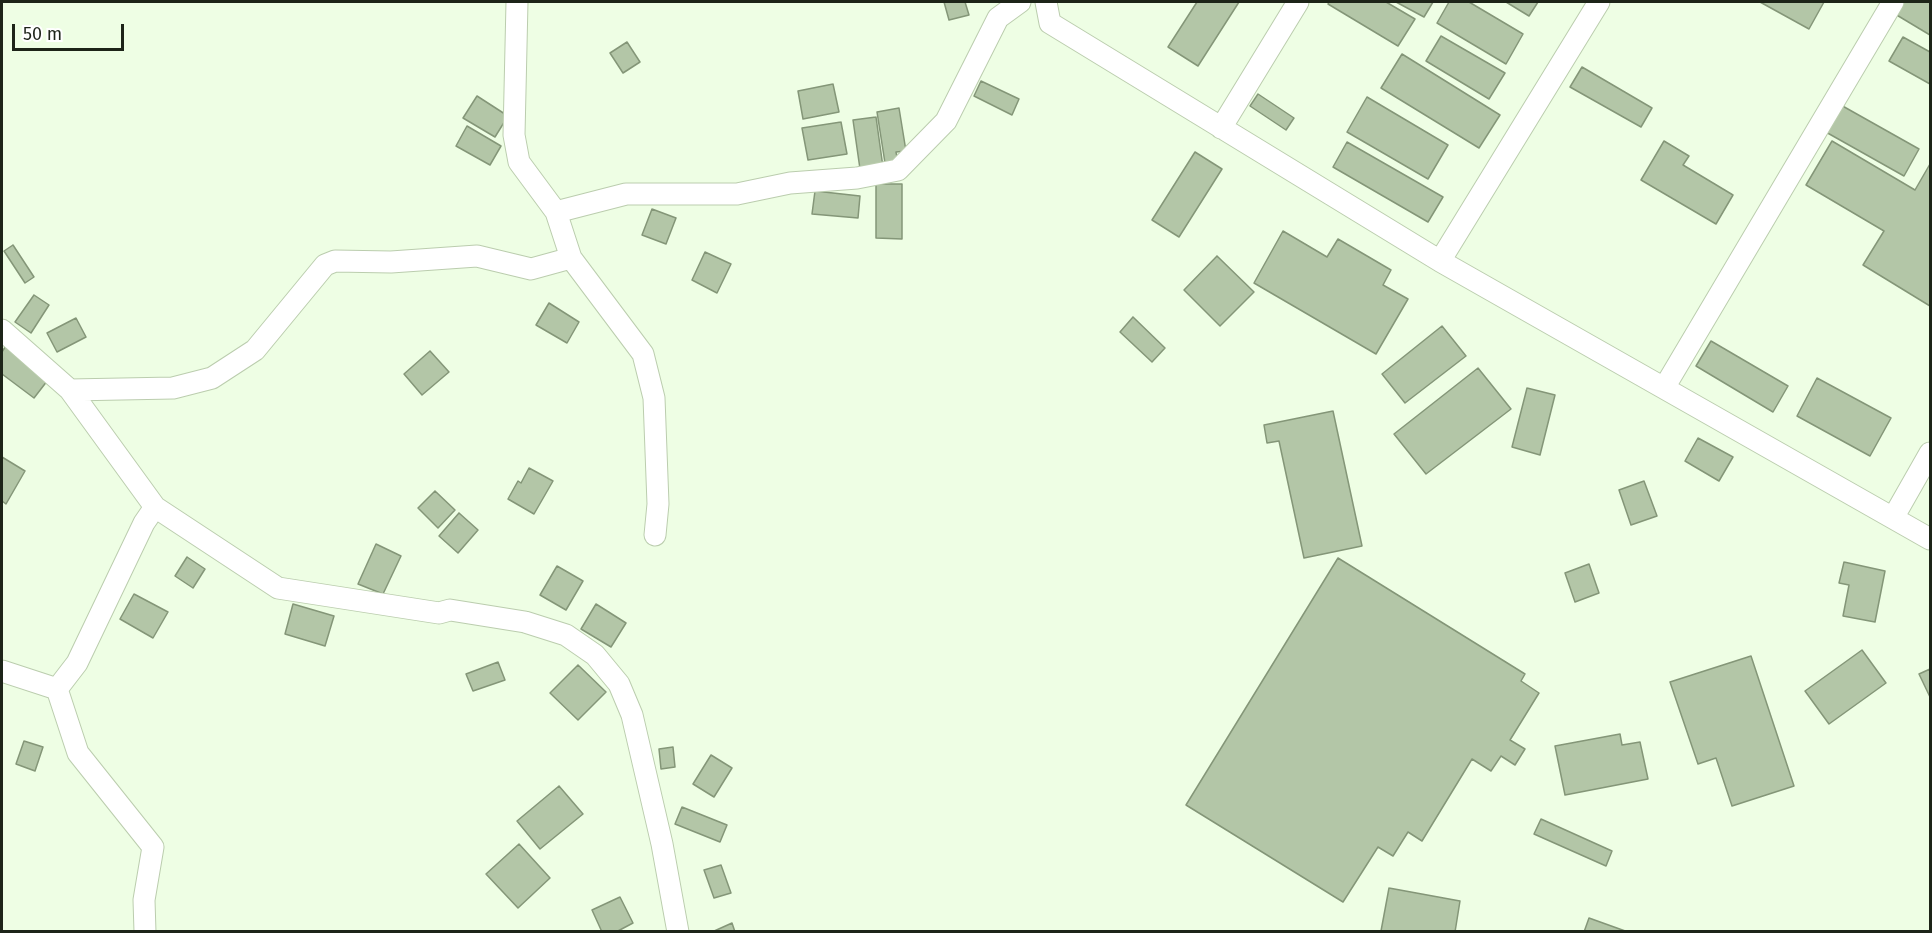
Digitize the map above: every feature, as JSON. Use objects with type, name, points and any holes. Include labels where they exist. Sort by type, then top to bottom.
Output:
[{"type":"street","points":[[517,2],[514,135],[519,162],[556,212],[571,258],[643,354],[654,398],[658,504],[655,535]]},
{"type":"street","points":[[556,212],[626,194],[737,194],[790,183],[857,178],[898,170],[946,121],[998,18],[1020,2]]},
{"type":"street","points":[[1046,2],[1050,23],[1221,128],[1440,261],[1930,539]]},
{"type":"street","points":[[1221,128],[1298,2]]},
{"type":"street","points":[[1440,261],[1599,2]]},
{"type":"street","points":[[1664,388],[1893,2]]},
{"type":"street","points":[[70,390],[172,388],[212,378],[255,350],[325,265],[334,261],[391,262],[477,256],[531,269],[571,258]]},
{"type":"street","points":[[2,330],[70,390],[155,507],[278,588],[439,613],[450,610],[525,622],[566,635],[595,655],[619,684],[632,716],[662,844],[678,932]]},
{"type":"street","points":[[1893,518],[1930,453]]},
{"type":"street","points":[[57,689],[77,663],[144,523],[155,507]]},
{"type":"street","points":[[2,671],[57,689]]},
{"type":"street","points":[[57,689],[78,753],[153,847],[144,900],[145,932]]},
{"type":"building","points":[[944,2],[965,2],[969,15],[949,20]]},
{"type":"building","points":[[1197,2],[1239,2],[1198,66],[1168,47]]},
{"type":"building","points":[[1329,2],[1386,2],[1415,19],[1398,46],[1328,4]]},
{"type":"building","points":[[1396,2],[1433,2],[1424,17]]},
{"type":"building","points":[[1449,2],[1469,2],[1523,34],[1506,64],[1437,23]]},
{"type":"building","points":[[1506,2],[1538,2],[1529,16]]},
{"type":"building","points":[[1760,2],[1824,2],[1809,29]]},
{"type":"building","points":[[1903,2],[1930,2],[1930,35],[1895,14]]},
{"type":"building","points":[[1441,36],[1505,73],[1489,99],[1426,61]]},
{"type":"building","points":[[1903,37],[1930,52],[1930,84],[1889,61]]},
{"type":"building","points":[[627,42],[640,62],[623,73],[610,53]]},
{"type":"building","points":[[1402,54],[1500,115],[1479,148],[1381,88]]},
{"type":"building","points":[[1582,67],[1652,108],[1641,127],[1570,87]]},
{"type":"building","points":[[981,81],[1019,99],[1012,115],[974,96]]},
{"type":"building","points":[[833,84],[839,112],[803,119],[798,91]]},
{"type":"building","points":[[1258,94],[1294,118],[1286,130],[1250,106]]},
{"type":"building","points":[[477,96],[508,116],[495,137],[463,118]]},
{"type":"building","points":[[1367,97],[1448,145],[1428,179],[1347,132]]},
{"type":"building","points":[[1839,104],[1919,149],[1904,176],[1824,131]]},
{"type":"building","points":[[899,108],[906,151],[896,152],[898,162],[885,163],[877,112]]},
{"type":"building","points":[[876,117],[883,167],[861,176],[853,120]]},
{"type":"building","points":[[841,122],[847,154],[808,160],[802,128]]},
{"type":"building","points":[[467,126],[501,146],[490,165],[456,146]]},
{"type":"building","points":[[1664,141],[1689,156],[1683,165],[1733,195],[1716,224],[1641,180]]},
{"type":"building","points":[[1832,141],[1915,190],[1930,164],[1930,306],[1863,265],[1884,231],[1806,185]]},
{"type":"building","points":[[1347,142],[1443,197],[1428,222],[1333,167]]},
{"type":"building","points":[[1195,152],[1222,169],[1179,237],[1152,220]]},
{"type":"building","points":[[876,184],[902,184],[902,239],[876,238]]},
{"type":"building","points":[[815,191],[860,196],[858,218],[812,214]]},
{"type":"building","points":[[652,209],[676,218],[666,244],[642,235]]},
{"type":"building","points":[[1283,231],[1327,257],[1338,239],[1391,270],[1383,285],[1408,299],[1376,354],[1254,283]]},
{"type":"building","points":[[13,245],[34,277],[25,283],[4,251]]},
{"type":"building","points":[[705,252],[731,264],[717,293],[692,280]]},
{"type":"building","points":[[1217,256],[1254,292],[1220,326],[1184,290]]},
{"type":"building","points":[[34,295],[49,305],[31,333],[15,322]]},
{"type":"building","points":[[549,303],[579,322],[567,343],[536,325]]},
{"type":"building","points":[[1133,317],[1165,348],[1152,362],[1120,332]]},
{"type":"building","points":[[76,318],[86,337],[57,352],[47,333]]},
{"type":"building","points":[[1442,326],[1466,356],[1405,403],[1382,374]]},
{"type":"building","points":[[1711,341],[1788,386],[1773,412],[1696,366]]},
{"type":"building","points":[[7,344],[51,376],[34,398],[2,374],[2,352]]},
{"type":"building","points":[[430,351],[449,372],[422,395],[404,374]]},
{"type":"building","points":[[1478,368],[1511,409],[1426,474],[1394,434]]},
{"type":"building","points":[[1817,378],[1891,418],[1870,456],[1797,416]]},
{"type":"building","points":[[1527,388],[1555,395],[1540,455],[1512,447]]},
{"type":"building","points":[[1333,411],[1362,546],[1304,558],[1279,441],[1267,443],[1264,425]]},
{"type":"building","points":[[1698,438],[1733,457],[1719,481],[1685,461]]},
{"type":"building","points":[[2,457],[25,471],[6,504],[2,501]]},
{"type":"building","points":[[529,468],[553,481],[534,514],[508,499],[518,481],[521,483]]},
{"type":"building","points":[[1644,481],[1657,516],[1631,525],[1619,490]]},
{"type":"building","points":[[435,491],[455,510],[438,528],[418,508]]},
{"type":"building","points":[[459,513],[478,530],[458,553],[439,536]]},
{"type":"building","points":[[376,544],[401,556],[383,594],[358,584]]},
{"type":"building","points":[[187,557],[205,569],[193,588],[175,576]]},
{"type":"building","points":[[1338,558],[1525,674],[1521,681],[1539,693],[1510,740],[1525,749],[1515,765],[1501,756],[1491,771],[1472,759],[1422,841],[1408,832],[1393,856],[1378,847],[1343,902],[1186,805]]},
{"type":"building","points":[[1844,562],[1885,571],[1875,622],[1843,616],[1849,585],[1839,583]]},
{"type":"building","points":[[1589,564],[1599,593],[1575,602],[1565,573]]},
{"type":"building","points":[[557,566],[583,581],[566,610],[540,595]]},
{"type":"building","points":[[134,594],[168,612],[153,638],[120,619]]},
{"type":"building","points":[[293,604],[334,616],[325,646],[285,634]]},
{"type":"building","points":[[596,604],[626,623],[611,647],[581,629]]},
{"type":"building","points":[[1862,650],[1886,683],[1829,724],[1805,691]]},
{"type":"building","points":[[1751,656],[1794,786],[1732,806],[1716,758],[1698,764],[1670,682]]},
{"type":"building","points":[[498,662],[505,680],[473,691],[466,674]]},
{"type":"building","points":[[578,665],[606,692],[578,720],[550,693]]},
{"type":"building","points":[[1930,669],[1930,697],[1919,674]]},
{"type":"building","points":[[1620,734],[1622,745],[1640,742],[1648,779],[1565,795],[1555,746]]},
{"type":"building","points":[[24,741],[43,747],[35,771],[16,764]]},
{"type":"building","points":[[673,747],[675,767],[661,769],[659,749]]},
{"type":"building","points":[[711,755],[732,768],[714,797],[693,784]]},
{"type":"building","points":[[559,786],[583,814],[540,849],[517,821]]},
{"type":"building","points":[[682,807],[727,825],[720,842],[675,824]]},
{"type":"building","points":[[1541,819],[1612,851],[1606,866],[1534,834]]},
{"type":"building","points":[[519,844],[550,878],[518,908],[486,874]]},
{"type":"building","points":[[721,865],[731,893],[714,898],[704,870]]},
{"type":"building","points":[[1389,888],[1460,901],[1455,932],[1381,931]]},
{"type":"building","points":[[620,897],[633,923],[616,932],[602,932],[592,910]]},
{"type":"building","points":[[1589,918],[1628,932],[1584,932]]},
{"type":"building","points":[[732,923],[735,932],[712,932]]}]
